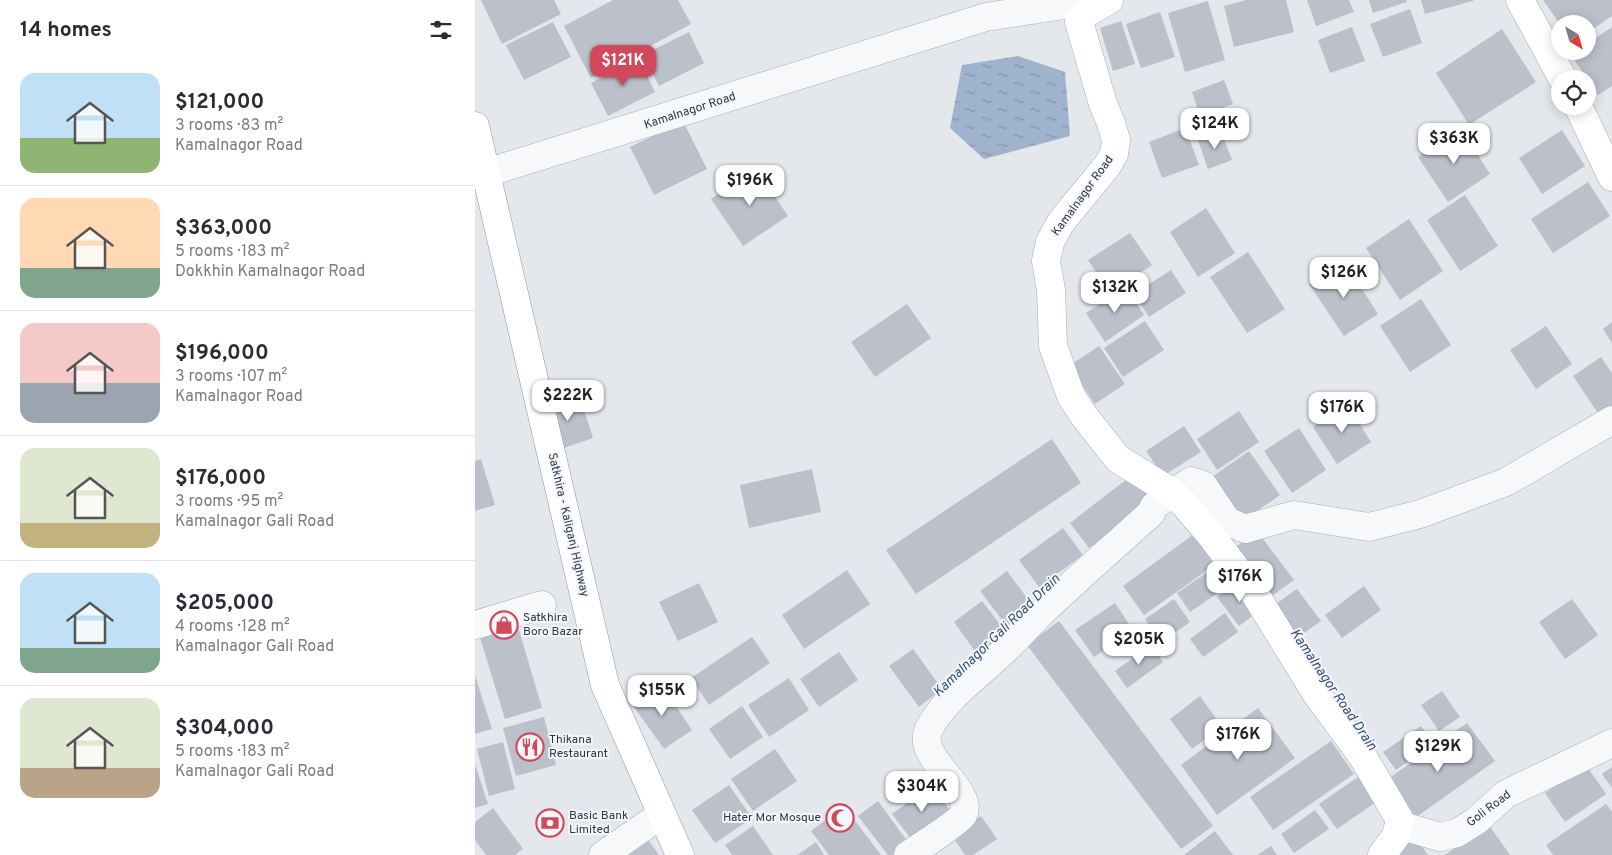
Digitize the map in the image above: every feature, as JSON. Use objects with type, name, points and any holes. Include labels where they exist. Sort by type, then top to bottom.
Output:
[{"type":"main road","name":"Kamalnagor Road","points":[[1109,0],[1083,14],[1079,22],[1103,104],[1111,123],[1115,140],[1114,154],[1061,222],[1050,242],[1046,261],[1051,290],[1053,346],[1071,396],[1118,460],[1173,493],[1196,517],[1255,594],[1316,693],[1363,757],[1397,814],[1400,820],[1399,825]]},
{"type":"main road","points":[[1520,0],[1558,70]]},
{"type":"main road","points":[[1582,115],[1612,177]]},
{"type":"main road","name":"Satkhira - Kaliganj Highway","points":[[475,126],[605,685],[680,855]]},
{"type":"main road","points":[[1382,855],[1396,836],[1399,825]]},
{"type":"street","name":"Kamalnagor Road","points":[[486,173],[986,17],[1098,0]]},
{"type":"street","points":[[908,855],[956,822],[963,815],[965,805],[960,793],[928,750],[927,731],[939,711],[1005,650],[1039,615],[1151,513],[1154,506],[1191,481],[1203,486],[1227,521],[1245,529],[1293,515],[1369,527],[1421,514],[1506,482],[1612,420]]},
{"type":"street","points":[[475,625],[542,605]]},
{"type":"street","name":"Goli Road","points":[[1399,825],[1440,837],[1457,833],[1476,821],[1506,794],[1612,743]]},
{"type":"street","points":[[603,855],[661,815]]},
{"type":"water","points":[[1018,56],[1065,72],[1070,136],[984,159],[950,128],[962,65]]},
{"type":"building","points":[[481,0],[554,0],[561,14],[502,44]]},
{"type":"building","points":[[613,0],[678,0],[691,24],[591,78],[564,26]]},
{"type":"building","points":[[1246,0],[1286,0],[1294,32],[1234,47],[1224,6]]},
{"type":"building","points":[[1307,0],[1349,0],[1354,12],[1316,26]]},
{"type":"building","points":[[1369,0],[1406,0],[1407,2],[1373,13]]},
{"type":"building","points":[[1421,0],[1473,0],[1473,1],[1425,14]]},
{"type":"building","points":[[1543,0],[1612,0],[1612,16],[1596,27],[1596,15],[1554,15]]},
{"type":"building","points":[[1208,1],[1225,60],[1185,72],[1168,13]]},
{"type":"building","points":[[1410,9],[1422,43],[1383,57],[1370,24]]},
{"type":"building","points":[[1160,12],[1175,57],[1141,68],[1126,24]]},
{"type":"building","points":[[1121,21],[1135,64],[1113,71],[1100,28]]},
{"type":"building","points":[[553,22],[571,57],[524,80],[506,45]]},
{"type":"building","points":[[1352,27],[1365,61],[1330,73],[1318,40]]},
{"type":"building","points":[[1612,27],[1612,86],[1598,95],[1596,92],[1596,70],[1581,70],[1574,60],[1596,60],[1596,38]]},
{"type":"building","points":[[1502,29],[1536,82],[1469,125],[1436,73]]},
{"type":"building","points":[[689,32],[704,63],[659,86],[643,55]]},
{"type":"building","points":[[639,59],[655,92],[608,116],[591,83]]},
{"type":"building","points":[[1224,80],[1233,104],[1200,116],[1192,92]]},
{"type":"building","points":[[683,121],[707,169],[654,195],[630,147]]},
{"type":"building","points":[[1185,128],[1199,165],[1162,178],[1149,142]]},
{"type":"building","points":[[1461,129],[1490,174],[1448,202],[1418,157]]},
{"type":"building","points":[[1562,130],[1585,166],[1542,194],[1519,158]]},
{"type":"building","points":[[1221,131],[1232,160],[1208,169],[1198,140]]},
{"type":"building","points":[[756,168],[788,216],[743,246],[711,199]]},
{"type":"building","points":[[1588,182],[1610,216],[1553,253],[1531,219]]},
{"type":"building","points":[[1465,195],[1498,246],[1460,271],[1427,220]]},
{"type":"building","points":[[1206,208],[1235,253],[1198,277],[1170,232]]},
{"type":"building","points":[[1409,219],[1443,271],[1400,300],[1366,248]]},
{"type":"building","points":[[1130,233],[1152,265],[1110,293],[1088,260]]},
{"type":"building","points":[[1248,252],[1285,309],[1247,333],[1210,277]]},
{"type":"building","points":[[1344,261],[1378,314],[1344,336],[1309,284]]},
{"type":"building","points":[[1171,270],[1186,293],[1149,317],[1134,294]]},
{"type":"building","points":[[1126,287],[1144,315],[1105,342],[1086,313]]},
{"type":"building","points":[[1421,299],[1451,345],[1410,372],[1380,326]]},
{"type":"building","points":[[907,304],[931,338],[875,377],[851,342]]},
{"type":"building","points":[[1145,321],[1164,350],[1123,377],[1104,348]]},
{"type":"building","points":[[1612,322],[1612,343],[1603,329]]},
{"type":"building","points":[[1546,326],[1572,364],[1536,389],[1510,350]]},
{"type":"building","points":[[1099,346],[1125,384],[1095,404],[1069,366]]},
{"type":"building","points":[[1601,357],[1612,373],[1612,408],[1600,416],[1573,376]]},
{"type":"building","points":[[579,394],[593,438],[558,450],[544,405]]},
{"type":"building","points":[[1347,404],[1371,442],[1337,464],[1313,427]]},
{"type":"building","points":[[1239,411],[1259,442],[1217,470],[1197,439]]},
{"type":"building","points":[[1184,426],[1201,452],[1163,476],[1146,451]]},
{"type":"building","points":[[1299,428],[1326,470],[1292,493],[1264,451]]},
{"type":"building","points":[[1052,439],[1081,483],[916,594],[886,550]]},
{"type":"building","points":[[1249,451],[1280,495],[1240,523],[1209,479]]},
{"type":"building","points":[[481,459],[495,505],[475,511],[475,461]]},
{"type":"building","points":[[812,469],[821,512],[749,528],[740,485]]},
{"type":"building","points":[[1132,475],[1152,501],[1089,548],[1070,523]]},
{"type":"building","points":[[1063,528],[1083,555],[1039,587],[1019,560]]},
{"type":"building","points":[[1257,531],[1294,580],[1264,602],[1228,553]]},
{"type":"building","points":[[1194,534],[1216,564],[1144,615],[1123,586]]},
{"type":"building","points":[[1215,567],[1228,586],[1190,612],[1177,593]]},
{"type":"building","points":[[847,570],[870,604],[804,649],[782,615]]},
{"type":"building","points":[[1007,571],[1033,606],[1007,626],[980,591]]},
{"type":"building","points":[[1241,580],[1262,609],[1239,626],[1217,597]]},
{"type":"building","points":[[699,583],[718,622],[678,641],[659,602]]},
{"type":"building","points":[[1364,586],[1381,610],[1342,638],[1325,615]]},
{"type":"building","points":[[1297,589],[1321,621],[1297,638],[1273,606]]},
{"type":"building","points":[[1174,599],[1190,622],[1161,642],[1145,619]]},
{"type":"building","points":[[1572,599],[1598,635],[1565,659],[1539,622]]},
{"type":"building","points":[[982,601],[1006,632],[977,654],[954,622]]},
{"type":"building","points":[[1115,603],[1133,630],[1094,657],[1075,630]]},
{"type":"building","points":[[1225,613],[1238,632],[1203,657],[1190,639]]},
{"type":"building","points":[[1059,621],[1213,826],[1181,849],[1027,645]]},
{"type":"building","points":[[517,623],[542,708],[505,719],[479,634]]},
{"type":"building","points":[[752,637],[770,663],[709,705],[691,678]]},
{"type":"building","points":[[1151,645],[1163,662],[1127,688],[1115,671]]},
{"type":"building","points":[[913,649],[942,689],[919,707],[889,666]]},
{"type":"building","points":[[839,652],[858,680],[819,707],[800,679]]},
{"type":"building","points":[[475,675],[492,729],[475,734]]},
{"type":"building","points":[[789,678],[809,710],[769,737],[748,705]]},
{"type":"building","points":[[661,684],[692,730],[664,749],[632,704]]},
{"type":"building","points":[[1442,691],[1460,717],[1439,731],[1421,705]]},
{"type":"building","points":[[1200,696],[1222,727],[1192,749],[1170,719]]},
{"type":"building","points":[[742,706],[763,737],[730,759],[709,729]]},
{"type":"building","points":[[1258,708],[1295,758],[1217,815],[1181,765]]},
{"type":"building","name":"Thikana Restaurant","points":[[544,717],[556,765],[516,776],[503,728]]},
{"type":"building","points":[[1467,723],[1495,761],[1408,823],[1381,784]]},
{"type":"building","points":[[1421,726],[1433,743],[1396,770],[1383,752]]},
{"type":"building","points":[[1331,741],[1354,774],[1273,830],[1250,797]]},
{"type":"building","points":[[503,742],[515,789],[489,796],[477,749]]},
{"type":"building","points":[[775,749],[797,781],[753,811],[731,779]]},
{"type":"building","points":[[475,764],[488,804],[475,808]]},
{"type":"building","points":[[1586,765],[1606,794],[1565,822],[1545,793]]},
{"type":"building","points":[[1612,767],[1612,788],[1602,774]]},
{"type":"building","points":[[1361,775],[1379,800],[1337,829],[1319,804]]},
{"type":"building","points":[[729,785],[752,818],[715,843],[692,810]]},
{"type":"building","points":[[932,785],[951,812],[912,840],[892,814]]},
{"type":"building","points":[[878,801],[910,845],[896,855],[888,855],[858,816]]},
{"type":"building","points":[[1606,804],[1612,812],[1612,855],[1553,855],[1546,845]]},
{"type":"building","name":"Hater Mor Mosque","points":[[844,806],[881,855],[829,855],[811,831]]},
{"type":"building","points":[[493,808],[523,849],[515,855],[486,855],[475,840],[475,822]]},
{"type":"building","points":[[1315,810],[1329,829],[1294,853],[1281,834]]},
{"type":"building","points":[[981,816],[997,839],[973,855],[965,855],[952,836]]},
{"type":"building","points":[[1489,825],[1510,855],[1445,855]]},
{"type":"building","points":[[753,826],[773,855],[732,855],[725,845]]},
{"type":"building","points":[[1215,831],[1233,855],[1184,855]]},
{"type":"building","points":[[1412,833],[1428,855],[1383,855]]},
{"type":"building","points":[[647,838],[659,855],[622,855]]},
{"type":"building","points":[[816,842],[824,855],[797,855]]},
{"type":"building","points":[[1271,846],[1277,855],[1257,855]]},
{"type":"place","name":"Satkhira Boro Bazar","points":[[504,625]]},
{"type":"place","name":"Thikana Restaurant","points":[[530,747]]},
{"type":"place","name":"Hater Mor Mosque","points":[[840,818]]},
{"type":"place","name":"Basic Bank Limited","points":[[550,823]]},
{"type":"water label","name":"Kamalnagor Gali Road Drain","points":[[997,636]]},
{"type":"water label","name":"Kamalnagor Road Drain","points":[[1333,690]]}]
